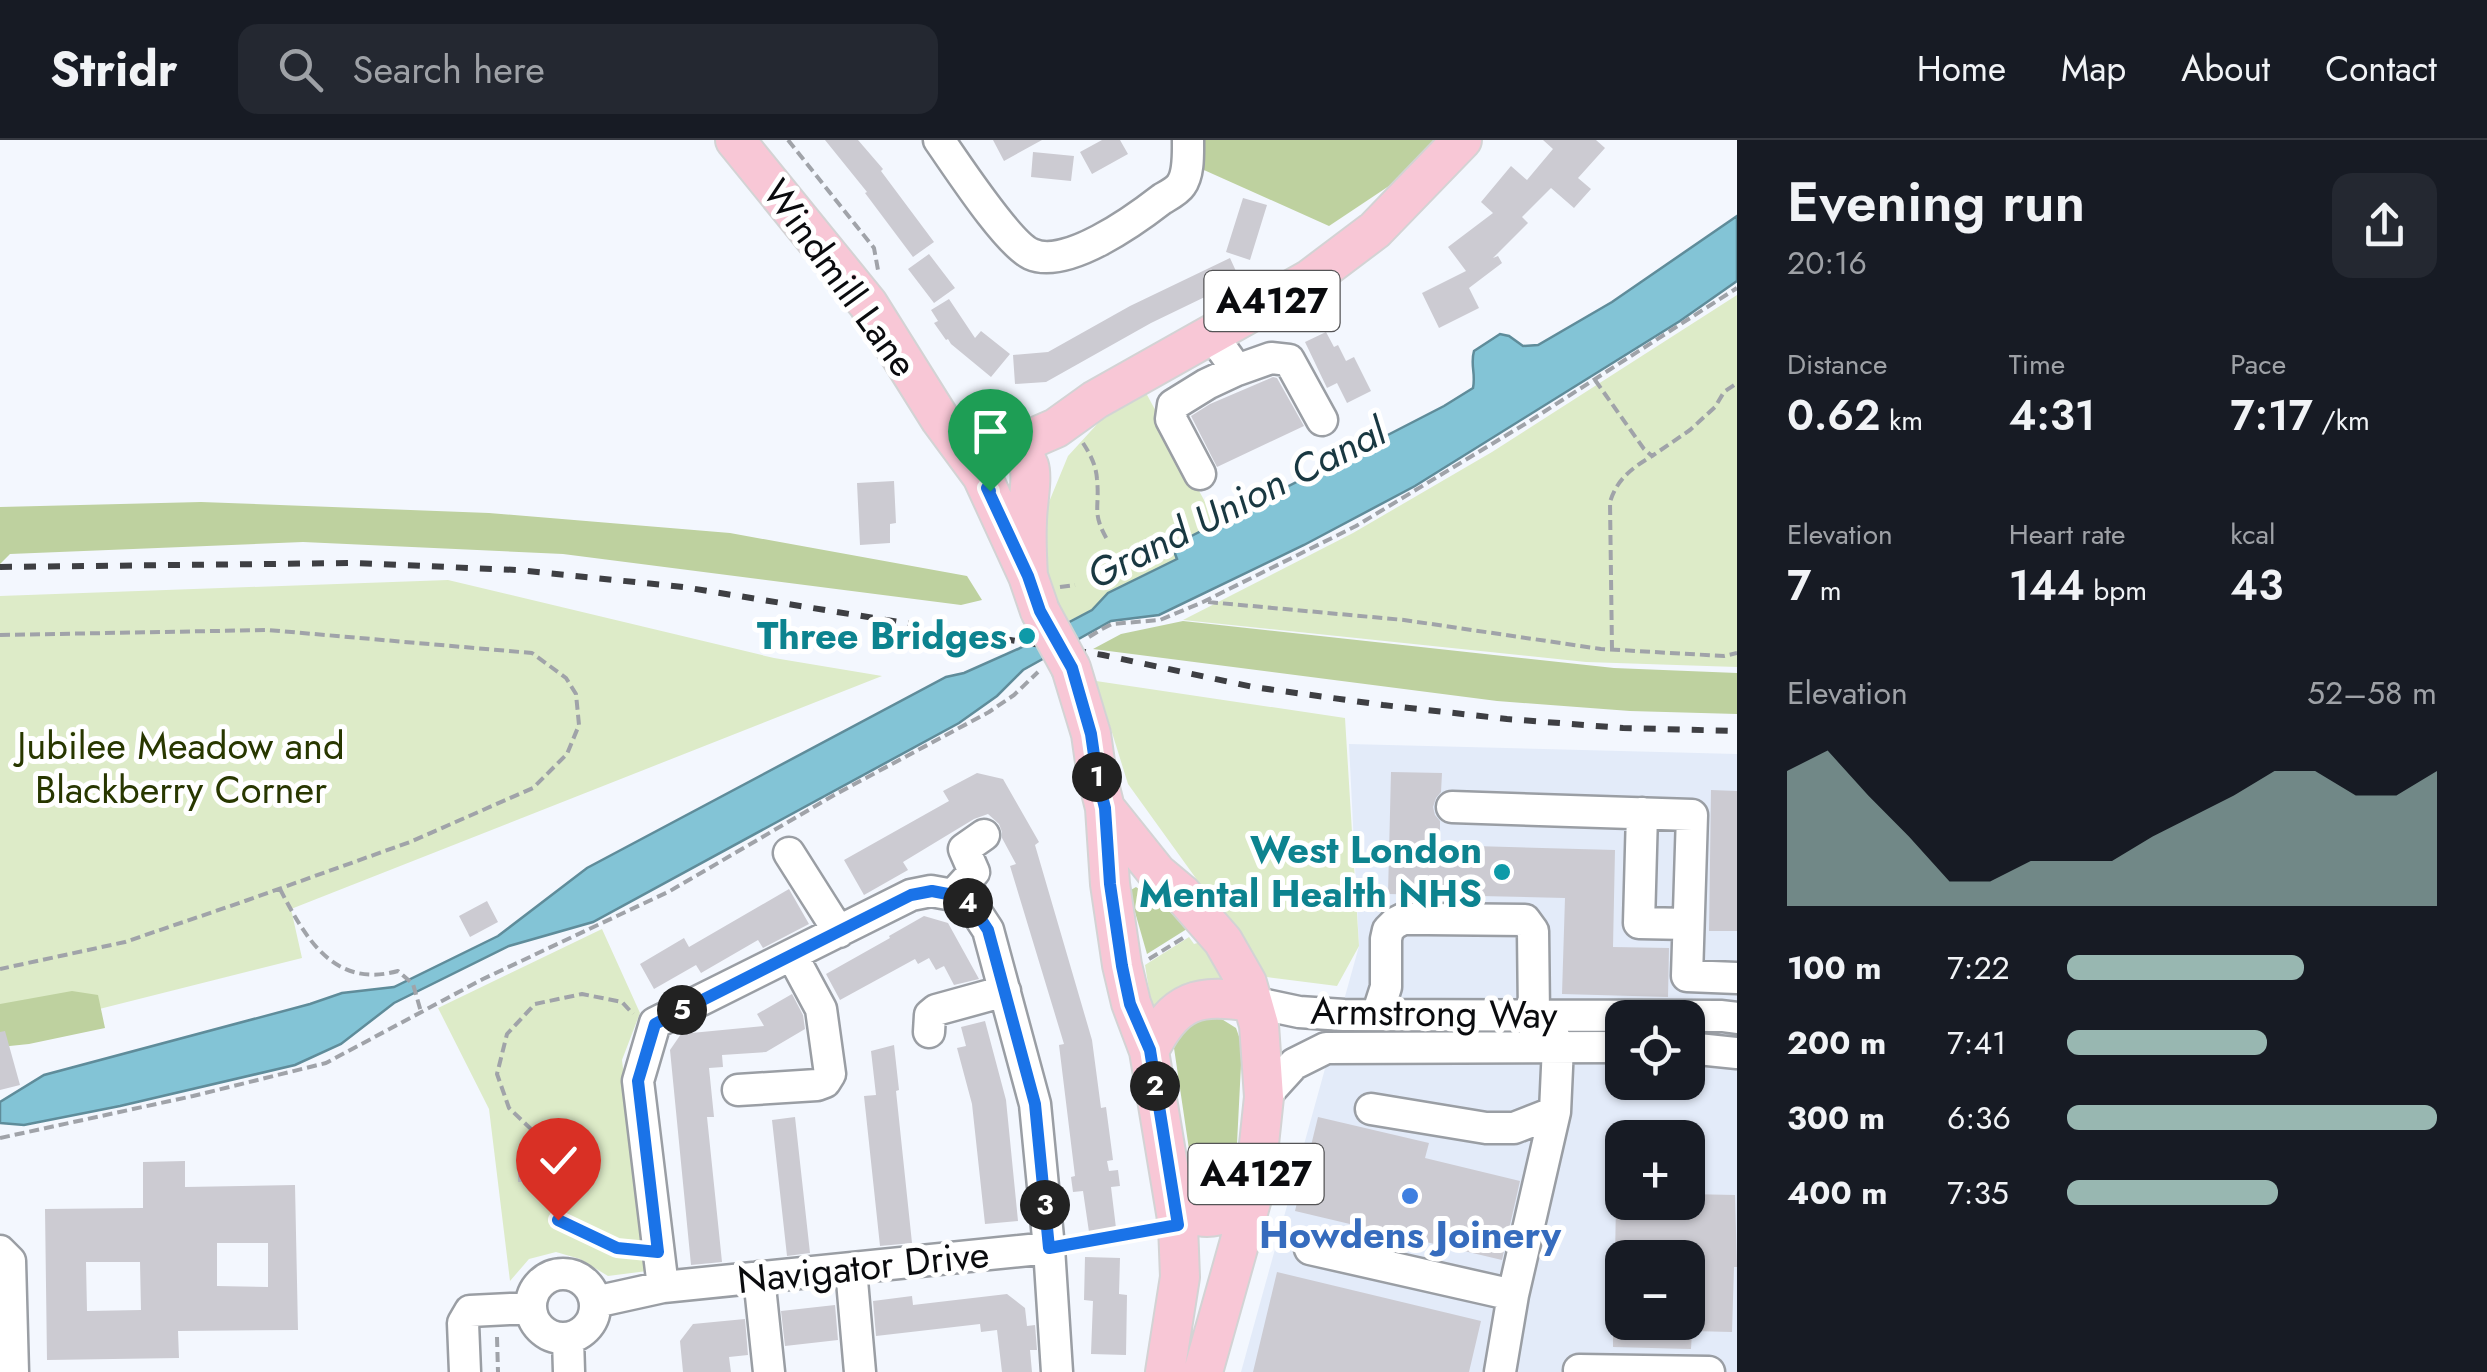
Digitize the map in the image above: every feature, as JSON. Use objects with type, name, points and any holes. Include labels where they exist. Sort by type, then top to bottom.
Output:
[{"type":"main road","name":"Windmill Lane","points":[[736,140],[868,304],[940,419],[1005,469]]},
{"type":"main road","name":"A4127","points":[[1165,1372],[1180,1278],[1177,1214],[1144,1038],[1130,1004],[1122,966],[1110,884],[1105,808],[1091,734],[1059,666],[1034,594],[1005,469],[1095,400],[1310,279],[1375,230],[1462,140]]},
{"type":"main road","name":"A4127","points":[[1105,808],[1158,873],[1212,927],[1242,973],[1259,1025],[1264,1097],[1254,1191],[1203,1372]]},
{"type":"main road","points":[[1144,1038],[1195,1000],[1252,1002]]},
{"type":"main road","points":[[1177,1214],[1215,1216],[1236,1208],[1254,1191]]},
{"type":"street","points":[[938,140],[1010,238],[1032,255],[1050,256],[1103,240],[1181,185],[1187,168],[1188,140]]},
{"type":"street","points":[[1212,335],[1237,370]]},
{"type":"street","points":[[1200,474],[1171,419],[1173,405],[1237,370],[1271,358],[1289,360],[1322,420]]},
{"type":"street","points":[[1452,808],[1692,815],[1687,976],[1737,978]]},
{"type":"street","points":[[1642,813],[1639,923],[1688,924]]},
{"type":"street","points":[[953,895],[974,872],[964,849],[984,835]]},
{"type":"street","points":[[790,853],[839,932]]},
{"type":"street","points":[[663,1287],[638,1081],[655,1024],[911,895],[932,891],[953,895],[971,904],[988,930],[1035,1104],[1057,1372]]},
{"type":"street","points":[[1377,1015],[1386,987],[1388,930],[1403,919],[1529,922],[1533,931],[1527,1015],[1552,1032],[1558,1046],[1555,1112],[1500,1372]]},
{"type":"street","points":[[738,1090],[817,1085],[830,1074],[820,1009],[792,955]]},
{"type":"street","points":[[929,1032],[930,1015],[936,1010],[1004,990]]},
{"type":"street","name":"Armstrong Way","points":[[1252,1002],[1298,1012],[1377,1015],[1737,1018]]},
{"type":"street","name":"Armstrong Way","points":[[1264,1097],[1294,1064],[1326,1048],[1605,1046]]},
{"type":"street","points":[[1705,1049],[1737,1052]]},
{"type":"street","points":[[1371,1109],[1486,1128],[1514,1128],[1555,1112]]},
{"type":"street","name":"Navigator Drive","points":[[595,1302],[663,1287],[1049,1248]]},
{"type":"street","points":[[1310,1249],[1514,1295]]},
{"type":"street","points":[[0,1252],[10,1262],[13,1372]]},
{"type":"street","points":[[850,1268],[860,1372]]},
{"type":"street","points":[[553,1275],[578,1278],[593,1293],[594,1315],[589,1326],[568,1338],[542,1332],[532,1313],[536,1288],[553,1275]]},
{"type":"street","points":[[759,1277],[769,1372]]},
{"type":"street","points":[[465,1372],[463,1324],[470,1312],[532,1313]]},
{"type":"street","points":[[568,1338],[569,1372]]},
{"type":"street","points":[[1579,1370],[1710,1372]]},
{"type":"path","points":[[788,140],[874,248],[880,281]]},
{"type":"path","points":[[1102,629],[1112,624],[1160,620],[1356,526],[1525,424],[1737,288]]},
{"type":"path","points":[[1594,380],[1652,456]]},
{"type":"path","points":[[1612,650],[1610,502],[1614,489],[1629,470],[1690,430],[1737,383]]},
{"type":"path","points":[[1056,428],[1083,443],[1094,460],[1097,518],[1108,542]]},
{"type":"path","points":[[1203,602],[1404,620],[1612,650],[1724,656],[1737,653]]},
{"type":"path","points":[[0,635],[268,630],[532,653],[566,678],[576,694],[579,725],[568,754],[533,788],[410,842],[125,942],[0,970]]},
{"type":"path","points":[[0,1138],[326,1063],[483,979],[670,891],[836,794],[988,712],[1059,666]]},
{"type":"path","points":[[280,889],[303,932],[327,959],[356,973],[398,971],[413,984],[420,1012]]},
{"type":"path","points":[[1149,960],[1193,932]]},
{"type":"path","points":[[652,1033],[622,1002],[582,994],[535,1004],[507,1034],[496,1074],[510,1108],[532,1130],[546,1152],[543,1196],[558,1220],[617,1248],[658,1252]]},
{"type":"path","points":[[1049,1248],[1177,1214]]},
{"type":"path","points":[[498,1372],[497,1327],[532,1313]]},
{"type":"shaded area","points":[[1349,744],[1737,754],[1737,1372],[1241,1372],[1359,946]]},
{"type":"green space","points":[[1197,140],[1440,140],[1416,168],[1329,226],[1195,166]]},
{"type":"green space","points":[[1737,295],[1737,667],[1586,662],[1183,620],[1353,533],[1492,452]]},
{"type":"green space","points":[[1146,393],[1217,524],[1173,546],[1178,559],[1108,593],[1092,610],[1064,623],[1049,592],[1040,540],[1049,502],[1068,456],[1100,421]]},
{"type":"green space","points":[[201,502],[489,513],[730,533],[967,576],[982,600],[961,605],[563,554],[303,542],[10,554],[0,564],[0,507]]},
{"type":"green space","name":"Jubilee Meadow and Blackberry Corner","points":[[448,580],[774,658],[882,676],[291,909],[302,958],[0,1034],[0,596]]},
{"type":"green space","points":[[1183,621],[1614,668],[1737,673],[1737,714],[1497,701],[1093,649],[1121,634]]},
{"type":"green space","points":[[1096,681],[1345,718],[1359,946],[1337,986],[1267,977],[1128,784]]},
{"type":"green space","points":[[1136,887],[1190,927],[1147,954],[1129,891]]},
{"type":"green space","points":[[602,929],[640,1013],[622,1060],[647,1271],[608,1276],[580,1259],[556,1252],[529,1259],[510,1281],[489,1109],[438,1008]]},
{"type":"green space","points":[[1189,937],[1194,944],[1201,942],[1229,986],[1153,1015],[1145,965]]},
{"type":"green space","points":[[72,991],[98,995],[105,1028],[0,1047],[0,1004]]},
{"type":"green space","points":[[1199,1017],[1220,1018],[1236,1028],[1242,1045],[1235,1183],[1228,1194],[1212,1200],[1197,1193],[1194,1183],[1174,1048],[1183,1028]]},
{"type":"water","points":[[1737,216],[1737,281],[1680,321],[1415,486],[1159,615],[1111,621],[1023,670],[997,696],[959,723],[593,922],[509,946],[394,1003],[341,1044],[295,1065],[24,1125],[0,1123],[0,1102],[44,1075],[342,993],[394,987],[498,936],[587,868],[946,677],[1018,649],[1092,610],[1108,593],[1177,559],[1172,546],[1444,406],[1473,388],[1474,351],[1500,334],[1523,346],[1538,345],[1612,302]]},
{"type":"building","points":[[825,140],[858,140],[934,242],[913,257]]},
{"type":"building","points":[[993,140],[1042,140],[1004,161]]},
{"type":"building","points":[[1102,140],[1120,140],[1128,154],[1092,174],[1080,152]]},
{"type":"building","points":[[1543,140],[1596,140],[1605,148],[1578,178],[1591,189],[1574,208],[1551,188],[1522,217],[1528,223],[1493,258],[1498,256],[1502,263],[1469,288],[1479,308],[1439,328],[1422,293],[1466,271],[1448,247],[1493,213],[1481,202],[1511,166],[1527,180],[1553,149]]},
{"type":"building","points":[[1033,152],[1074,156],[1071,181],[1031,177]]},
{"type":"building","points":[[1243,198],[1267,205],[1250,260],[1226,252]]},
{"type":"building","points":[[929,254],[955,288],[934,303],[908,269]]},
{"type":"building","points":[[1230,258],[1240,280],[1151,323],[1046,382],[1015,384],[1013,355],[1048,352],[1130,306]]},
{"type":"building","points":[[949,299],[975,338],[981,331],[1010,354],[991,377],[946,340],[934,323],[938,321],[931,310]]},
{"type":"building","points":[[1326,332],[1346,361],[1354,357],[1371,391],[1347,403],[1337,383],[1327,388],[1305,342]]},
{"type":"building","points":[[1273,377],[1304,426],[1217,467],[1191,416]]},
{"type":"building","points":[[894,481],[896,523],[890,524],[890,543],[860,545],[857,483]]},
{"type":"building","name":"West London Mental Health NHS","points":[[1391,772],[1442,773],[1441,792],[1433,807],[1440,821],[1440,845],[1615,850],[1613,947],[1669,948],[1668,997],[1562,994],[1565,898],[1388,894]]},
{"type":"building","points":[[977,773],[1003,779],[1039,842],[1035,845],[1092,1040],[1101,1108],[1106,1107],[1113,1160],[1107,1161],[1109,1171],[1118,1170],[1120,1186],[1111,1187],[1116,1228],[1089,1232],[1083,1191],[1073,1192],[1071,1177],[1075,1176],[1059,1045],[1064,1044],[1010,866],[1016,864],[999,824],[988,814],[974,819],[903,862],[908,870],[864,895],[844,860],[949,801],[943,791]]},
{"type":"building","points":[[1711,790],[1737,791],[1737,931],[1709,931]]},
{"type":"building","points":[[789,889],[809,924],[763,948],[758,940],[701,973],[696,965],[654,989],[640,964],[684,938],[689,947]]},
{"type":"building","points":[[487,901],[498,922],[470,937],[459,916]]},
{"type":"building","points":[[924,916],[948,923],[979,979],[954,985],[944,966],[936,970],[929,958],[918,964],[915,959],[840,1000],[826,974]]},
{"type":"building","points":[[792,994],[805,1029],[766,1052],[722,1055],[723,1067],[709,1068],[714,1117],[707,1117],[722,1262],[691,1265],[670,1050],[681,1034],[764,1026],[757,1014]]},
{"type":"building","points":[[985,1021],[1006,1100],[1018,1221],[985,1224],[972,1104],[957,1048],[966,1046],[961,1027]]},
{"type":"building","points":[[5,1031],[20,1085],[0,1090],[0,1032]]},
{"type":"building","points":[[894,1045],[912,1243],[880,1246],[864,1096],[876,1095],[871,1051]]},
{"type":"building","points":[[795,1117],[810,1253],[787,1256],[772,1120]]},
{"type":"building","points":[[1318,1117],[1429,1143],[1425,1158],[1520,1181],[1502,1260],[1295,1211]]},
{"type":"building","points":[[518,1156],[537,1156],[537,1182],[518,1182]]},
{"type":"building","points":[[185,1161],[185,1187],[295,1185],[298,1330],[178,1331],[179,1358],[47,1360],[45,1209],[143,1208],[143,1162]],"holes":[[[217,1243],[268,1243],[268,1287],[217,1286]],[[86,1262],[140,1262],[141,1310],[87,1311]]]},
{"type":"building","points":[[1705,1194],[1735,1195],[1737,1267],[1732,1332],[1705,1331],[1705,1240],[1615,1240],[1616,1220],[1705,1220]]},
{"type":"building","points":[[1085,1257],[1120,1258],[1119,1294],[1127,1295],[1126,1355],[1091,1354],[1093,1301],[1084,1300]]},
{"type":"building","points":[[1277,1272],[1481,1321],[1469,1372],[1253,1372]]},
{"type":"building","points":[[1007,1294],[1025,1308],[1027,1326],[1035,1325],[1037,1350],[1030,1350],[1032,1372],[1002,1372],[997,1330],[981,1332],[980,1324],[876,1336],[873,1301],[912,1296],[913,1305]]},
{"type":"building","points":[[835,1305],[838,1340],[785,1346],[781,1311]]},
{"type":"building","points":[[745,1319],[748,1355],[729,1357],[731,1372],[683,1372],[680,1341],[693,1324]]},
{"type":"building","points":[[1613,1340],[1692,1340],[1691,1349],[1613,1347]]},
{"type":"railway","points":[[0,567],[354,563],[517,570],[683,587],[1103,655],[1253,687],[1383,705],[1623,728],[1737,731]]},
{"type":"place","name":"Three Bridges","points":[[1027,636]]},
{"type":"place","name":"West London Mental Health NHS","points":[[1502,872]]},
{"type":"place","name":"Howdens Joinery","points":[[1410,1196]]},
{"type":"route","points":[[558,1220],[617,1248],[658,1252],[638,1081],[655,1024],[911,895],[932,891],[971,904],[988,930],[1035,1104],[1049,1248],[1178,1225],[1150,1050],[1130,1004],[1122,966],[1110,884],[1105,808],[1091,734],[1072,668],[1040,611],[987,488],[990,491]]},
{"type":"water label","name":"Grand Union Canal","points":[[1236,503]]}]
